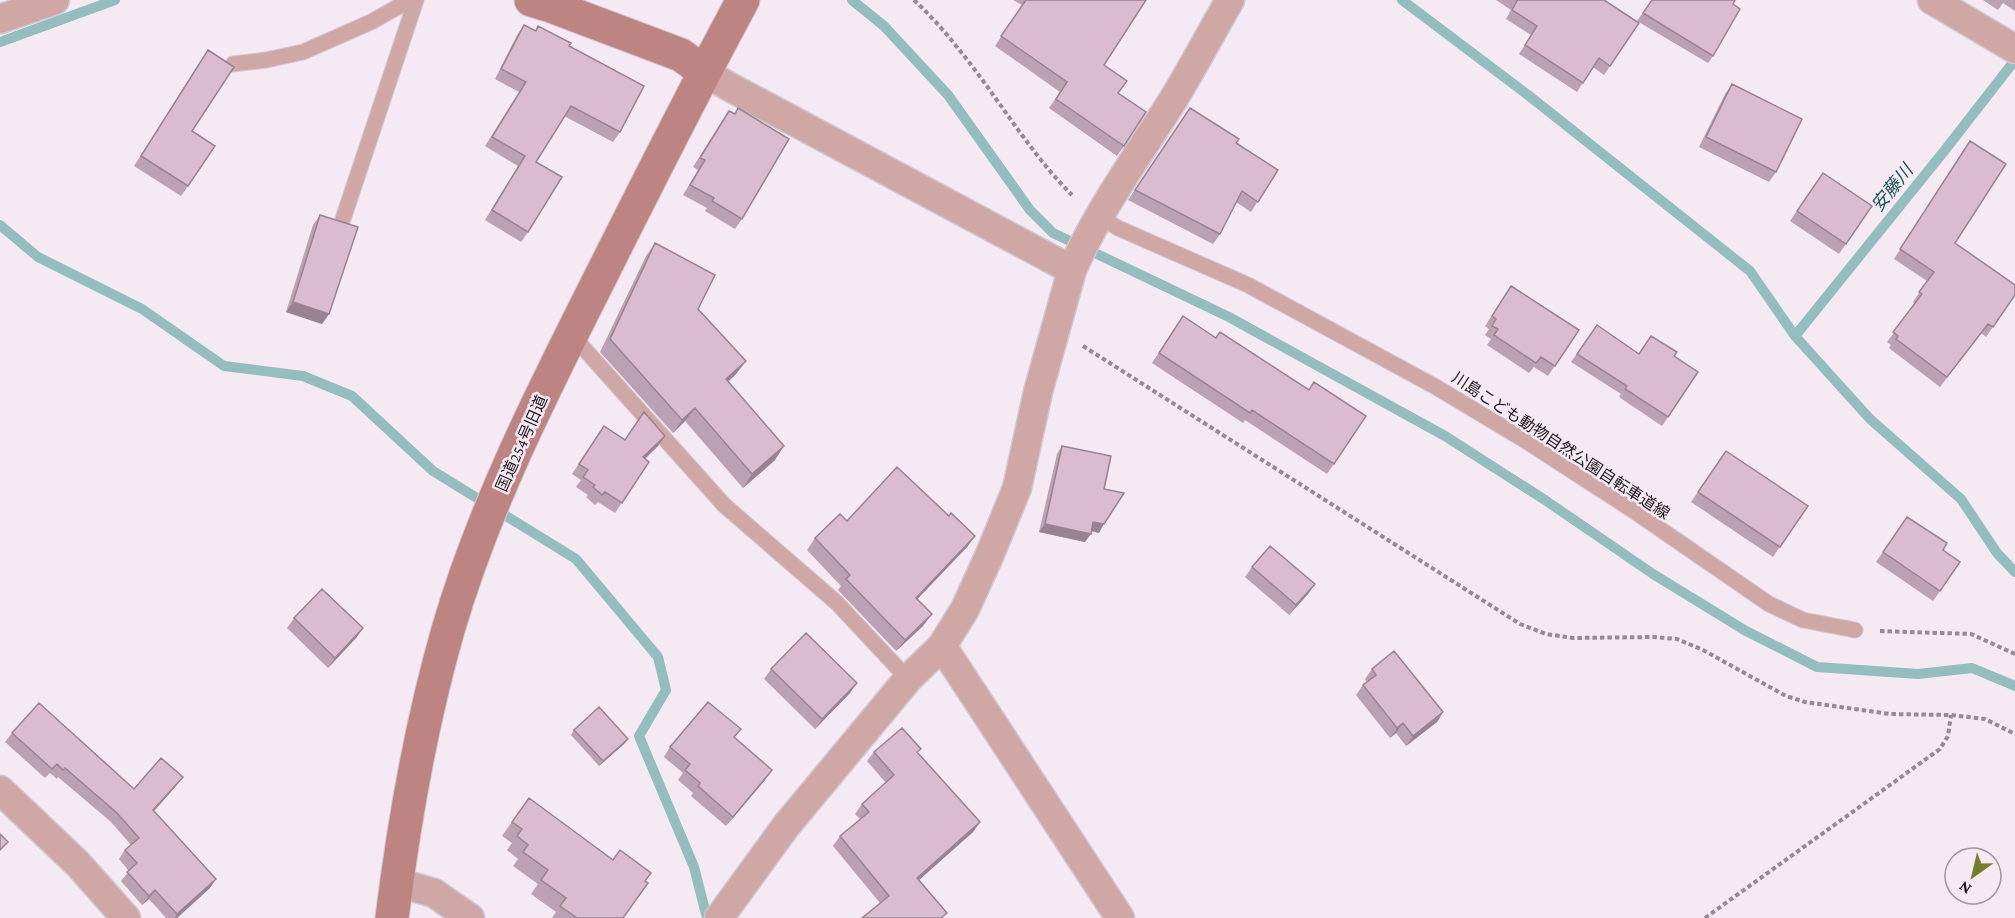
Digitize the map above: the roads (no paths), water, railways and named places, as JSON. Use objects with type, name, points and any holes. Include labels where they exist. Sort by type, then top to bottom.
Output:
[{"type":"street","points":[[0,19],[55,0]]},
{"type":"street","points":[[531,0],[681,55],[704,72],[749,98],[1072,270]]},
{"type":"street","points":[[719,918],[786,826],[908,679],[942,646],[965,609],[1017,488],[1038,392],[1089,210],[1174,98],[1230,0]]},
{"type":"street","points":[[1932,0],[2015,50]]},
{"type":"street","name":"国道254号旧道","points":[[392,918],[421,734],[448,629],[482,533],[517,448],[571,334],[740,5]]},
{"type":"street","points":[[942,646],[1120,918]]},
{"type":"street","points":[[0,790],[78,864],[126,918]]},
{"type":"street","points":[[396,882],[434,893],[470,918]]},
{"type":"lane","points":[[233,64],[303,52],[371,21],[410,0]]},
{"type":"lane","points":[[343,219],[416,0]]},
{"type":"lane","name":"川島こども動物自然公園自転車道線","points":[[1089,210],[1118,228],[1248,285],[1436,387],[1545,453],[1769,604],[1803,620],[1856,630]]},
{"type":"lane","points":[[571,334],[724,504],[837,603],[908,679]]},
{"type":"waterway","points":[[0,42],[115,0]]},
{"type":"waterway","points":[[852,0],[884,26],[948,95],[1030,210],[1053,233],[1229,317],[1445,436],[1545,500],[1653,574],[1746,631],[1817,667],[1918,674],[1972,668],[2015,686]]},
{"type":"waterway","points":[[1402,0],[1528,95],[1750,271],[1795,336],[1870,419],[1961,499],[1997,553],[2015,572]]},
{"type":"waterway","name":"安藤川","points":[[1795,336],[2015,60]]},
{"type":"waterway","points":[[0,225],[38,257],[142,309],[224,366],[303,376],[352,396],[433,471],[576,559],[658,657],[666,690],[639,736],[694,867],[707,918]]}]
